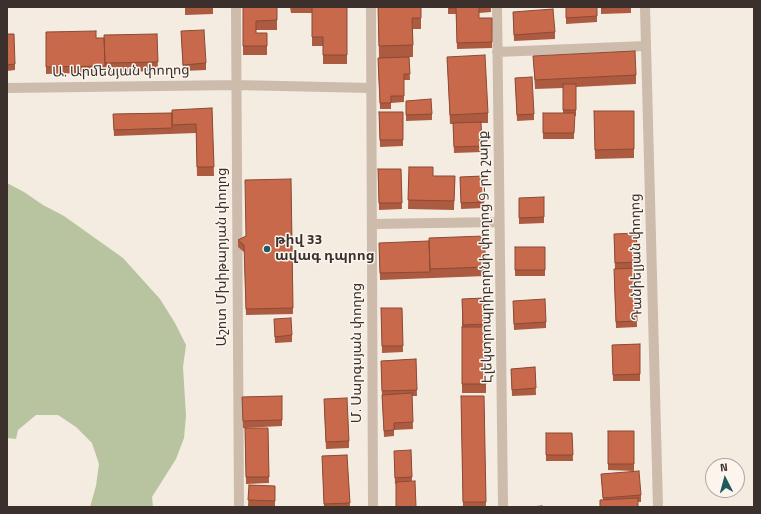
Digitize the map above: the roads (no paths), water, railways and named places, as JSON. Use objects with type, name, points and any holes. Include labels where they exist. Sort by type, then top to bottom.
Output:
[{"type":"street","name":"Աշոտ Մխիթարյան փողոց","points":[[236,7],[239,507]]},
{"type":"street","name":"Մ. Սարգսյան փողոց","points":[[371,7],[373,507]]},
{"type":"street","name":"Էլեկտրոպրիբորնի փողոց 9-րդ շարք","points":[[497,7],[503,507]]},
{"type":"street","name":"Դանիելյան փողոց","points":[[645,7],[658,507]]},
{"type":"street","points":[[498,52],[646,46]]},
{"type":"street","name":"Ա. Արմենյան փողոց","points":[[7,88],[236,84],[371,88]]},
{"type":"street","points":[[372,224],[500,222]]},
{"type":"place","name":"թիվ 33 ավագ դպրոց","points":[[267,249]]}]
